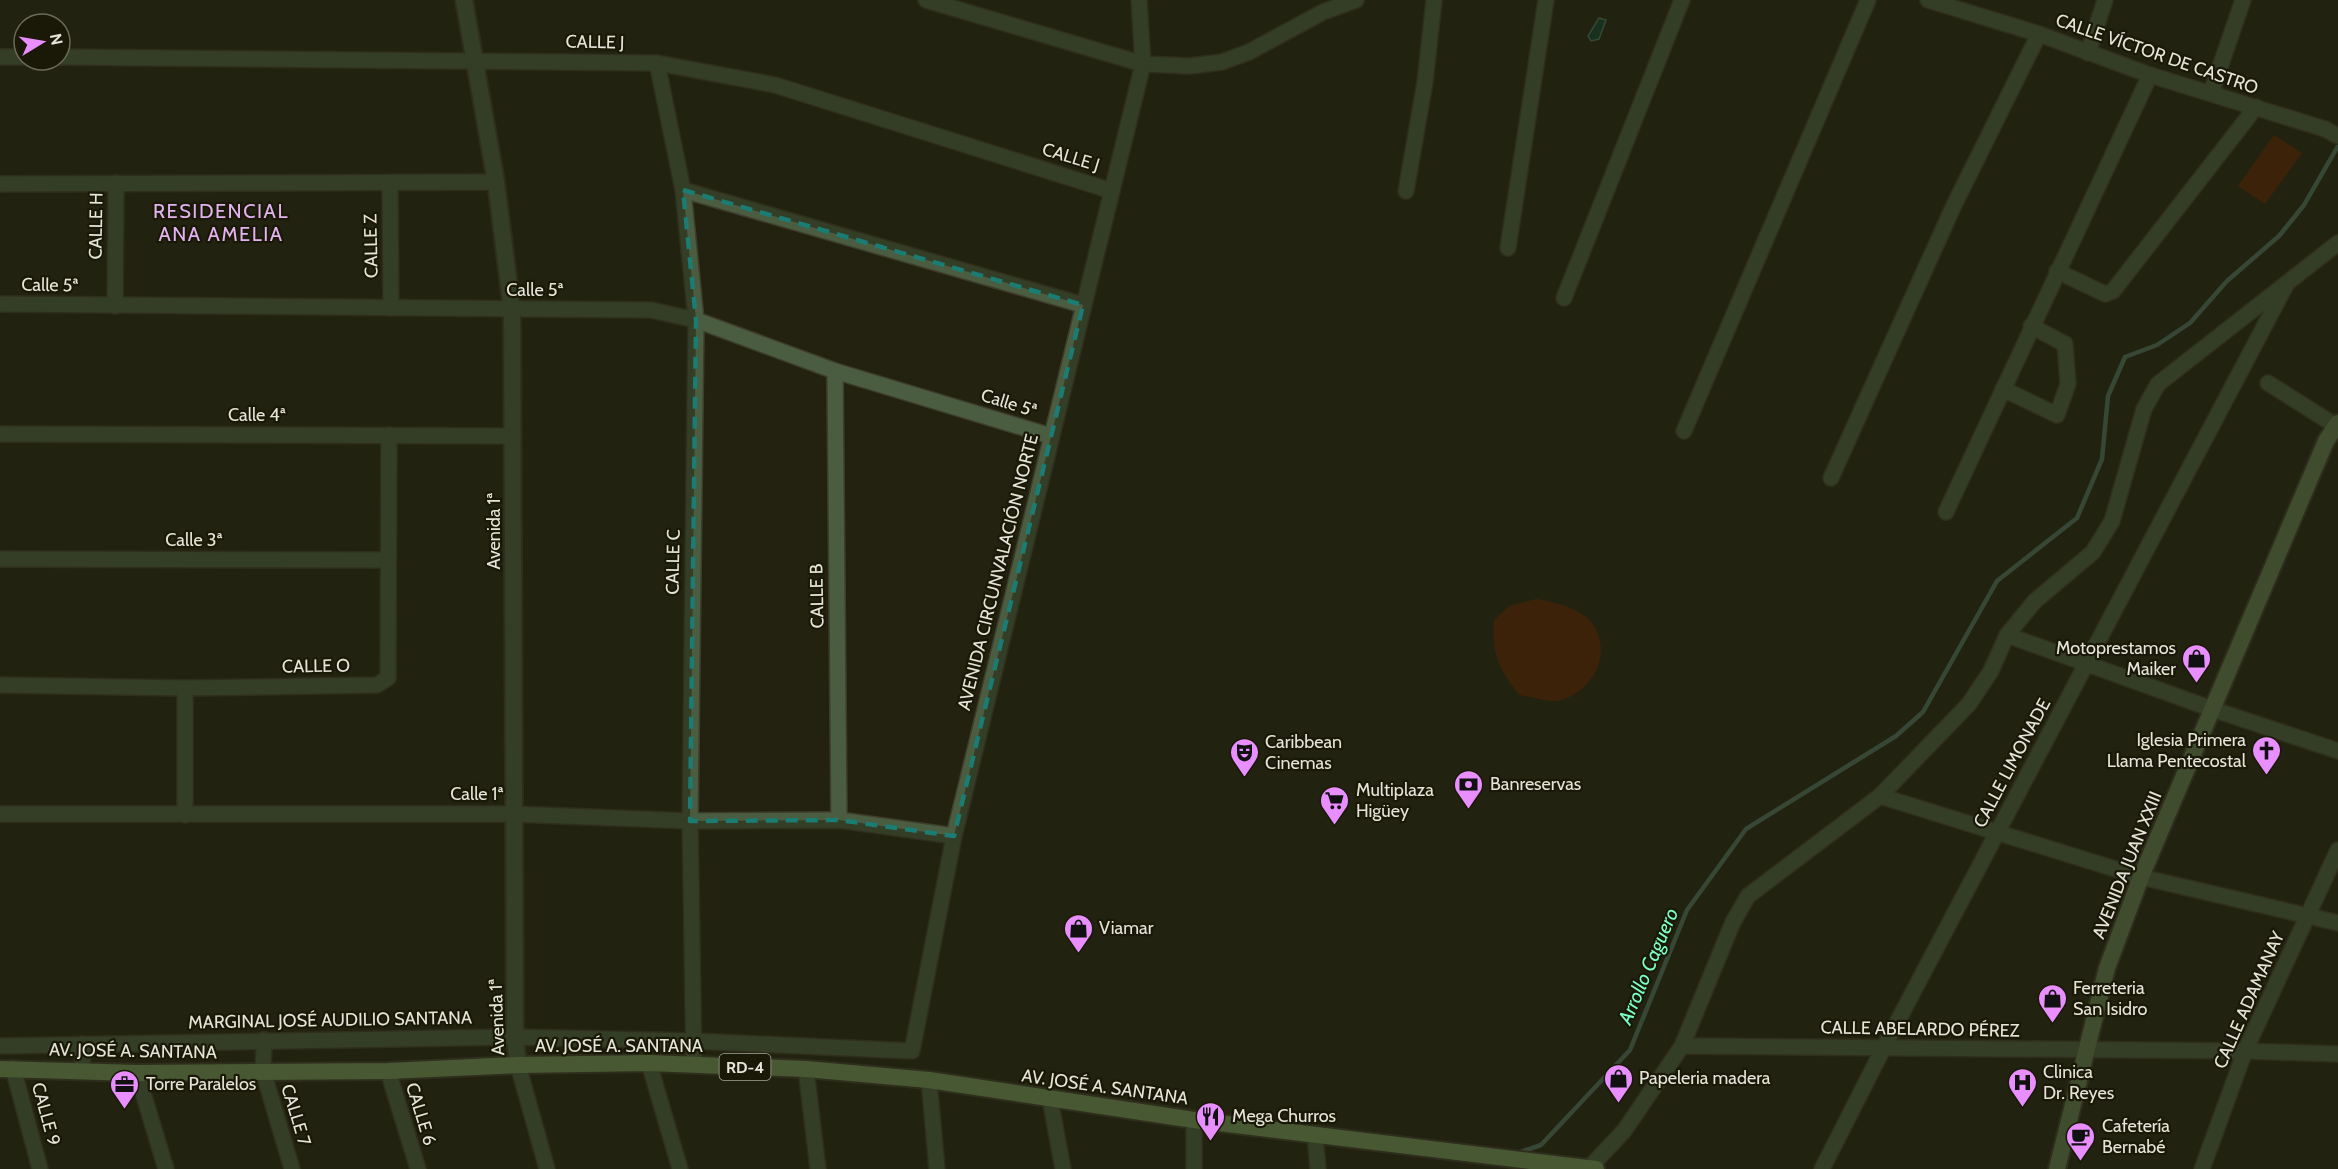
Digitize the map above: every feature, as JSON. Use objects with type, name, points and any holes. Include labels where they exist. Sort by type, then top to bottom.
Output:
[{"type":"main road","name":"AVENIDA JUAN XXIII","points":[[2057,1169],[2107,968],[2141,877],[2322,452],[2337,424]]},
{"type":"main road","name":"AV. JOSÉ A. SANTANA","points":[[7,1068],[137,1073],[388,1071],[518,1065],[649,1063],[806,1069],[929,1080],[1194,1120],[1484,1156],[1514,1163]]},
{"type":"main road","name":"RD-4","points":[[1514,1163],[1596,1169]]},
{"type":"street","name":"Avenida 1ª","points":[[464,0],[496,182],[512,310],[515,1037],[518,1065]]},
{"type":"street","points":[[926,0],[1143,64],[1190,66],[1222,62],[1249,52],[1323,12],[1356,0]]},
{"type":"street","name":"AVENIDA CIRCUNVALACIÓN NORTE","points":[[912,1051],[954,836],[1143,64],[1139,0]]},
{"type":"street","points":[[1406,191],[1425,82],[1434,0]]},
{"type":"street","points":[[1508,248],[1546,0]]},
{"type":"street","points":[[1564,298],[1682,0]]},
{"type":"street","points":[[1684,431],[1868,0]]},
{"type":"street","name":"CALLE VÍCTOR DE CASTRO","points":[[1929,0],[1979,7],[2039,34],[2150,75],[2331,133]]},
{"type":"street","points":[[2088,52],[2105,0]]},
{"type":"street","points":[[2211,93],[2243,0]]},
{"type":"street","points":[[1831,478],[1954,205],[2039,34]]},
{"type":"street","name":"CALLE J","points":[[72,57],[657,63],[775,85],[1112,191]]},
{"type":"street","name":"CALLE C","points":[[657,63],[683,190],[696,320],[690,821],[694,1065]]},
{"type":"street","points":[[1946,512],[2150,75]]},
{"type":"street","points":[[2057,271],[2105,294],[2113,291],[2256,108]]},
{"type":"street","points":[[0,184],[496,182]]},
{"type":"street","name":"CALLE H","points":[[115,306],[116,183]]},
{"type":"street","name":"CALLE Z","points":[[390,183],[391,308]]},
{"type":"street","points":[[683,190],[1083,305]]},
{"type":"street","points":[[1589,1168],[1624,1131],[1682,1046],[1733,922],[1748,896],[1880,795],[1969,704],[1991,671],[2007,635],[2035,601],[2093,552],[2112,521],[2144,409],[2158,384],[2338,243]]},
{"type":"street","name":"CALLE LIMONADE","points":[[1822,1169],[1883,1048],[2289,281]]},
{"type":"street","name":"Calle 5ª","points":[[0,304],[645,310],[696,320],[835,371],[1051,436]]},
{"type":"street","points":[[2002,389],[2057,415],[2068,384],[2065,344],[2031,327]]},
{"type":"street","name":"CALLE B","points":[[835,371],[839,820]]},
{"type":"street","points":[[2268,383],[2337,424]]},
{"type":"street","name":"Calle 4ª","points":[[0,434],[513,436]]},
{"type":"street","name":"CALLE O","points":[[0,685],[185,688],[384,682],[388,678],[388,435]]},
{"type":"street","name":"Calle 3ª","points":[[0,559],[388,560]]},
{"type":"street","points":[[2007,635],[2212,709],[2338,751]]},
{"type":"street","points":[[185,688],[185,815]]},
{"type":"street","points":[[1880,795],[2141,877],[2338,923]]},
{"type":"street","name":"Calle 1ª","points":[[0,814],[514,814],[690,821],[839,820],[954,836]]},
{"type":"street","name":"CALLE ADAMANAY","points":[[2202,1169],[2245,1051],[2338,850]]},
{"type":"street","name":"MARGINAL JOSÉ AUDILIO SANTANA","points":[[0,1046],[515,1037],[694,1041],[912,1051]]},
{"type":"street","name":"CALLE 7","points":[[264,1040],[263,1071],[292,1169]]},
{"type":"street","points":[[81,1044],[82,1071]]},
{"type":"street","name":"CALLE ABELARDO PÉREZ","points":[[1682,1046],[2245,1051],[2338,1054]]},
{"type":"street","points":[[649,1063],[680,1169]]},
{"type":"street","points":[[518,1065],[547,1169]]},
{"type":"street","name":"CALLE 9","points":[[7,1068],[40,1169]]},
{"type":"street","points":[[806,1069],[818,1169]]},
{"type":"street","name":"CALLE 6","points":[[388,1071],[418,1169]]},
{"type":"street","points":[[137,1073],[166,1169]]},
{"type":"street","points":[[929,1080],[937,1169]]},
{"type":"street","points":[[1050,1099],[1063,1169]]},
{"type":"street","points":[[1194,1120],[1194,1169]]},
{"type":"street","points":[[1315,1135],[1318,1169]]},
{"type":"highlighted area","points":[[683,190],[1083,305],[954,836],[839,820],[690,821],[696,320]]},
{"type":"shaded area","points":[[1599,18],[1606,20],[1599,39],[1591,41],[1588,36]]},
{"type":"shaded area","points":[[2274,135],[2302,153],[2265,204],[2238,186]]},
{"type":"shaded area","points":[[1536,599],[1579,612],[1591,622],[1598,633],[1601,645],[1597,668],[1591,679],[1573,695],[1557,701],[1519,695],[1506,677],[1495,651],[1494,620],[1509,606]]},
{"type":"waterway","name":"Arrollo Caguero","points":[[1518,1153],[1541,1145],[1630,1050],[1687,910],[1746,829],[1896,736],[1923,712],[1997,581],[2077,518],[2102,459],[2108,396],[2125,357],[2157,345],[2190,323],[2227,281],[2279,236],[2304,205],[2338,146]]},
{"type":"place","name":"Motoprestamos Maiker","points":[[2197,684]]},
{"type":"place","name":"Iglesia Primera Llama Pentecostal","points":[[2267,776]]},
{"type":"place","name":"Caribbean Cinemas","points":[[1244,778]]},
{"type":"place","name":"Banreservas","points":[[1469,810]]},
{"type":"place","name":"Multiplaza Higüey","points":[[1335,826]]},
{"type":"place","name":"Viamar","points":[[1078,954]]},
{"type":"place","name":"Ferreteria San Isidro","points":[[2052,1024]]},
{"type":"place","name":"Papeleria madera","points":[[1618,1104]]},
{"type":"place","name":"Clinica Dr. Reyes","points":[[2022,1108]]},
{"type":"place","name":"Torre Paralelos","points":[[125,1110]]},
{"type":"place","name":"Mega Churros","points":[[1211,1142]]},
{"type":"place","name":"Cafetería Bernabé","points":[[2081,1162]]},
{"type":"district","name":"RESIDENCIAL ANA AMELIA","points":[[221,222]]}]
